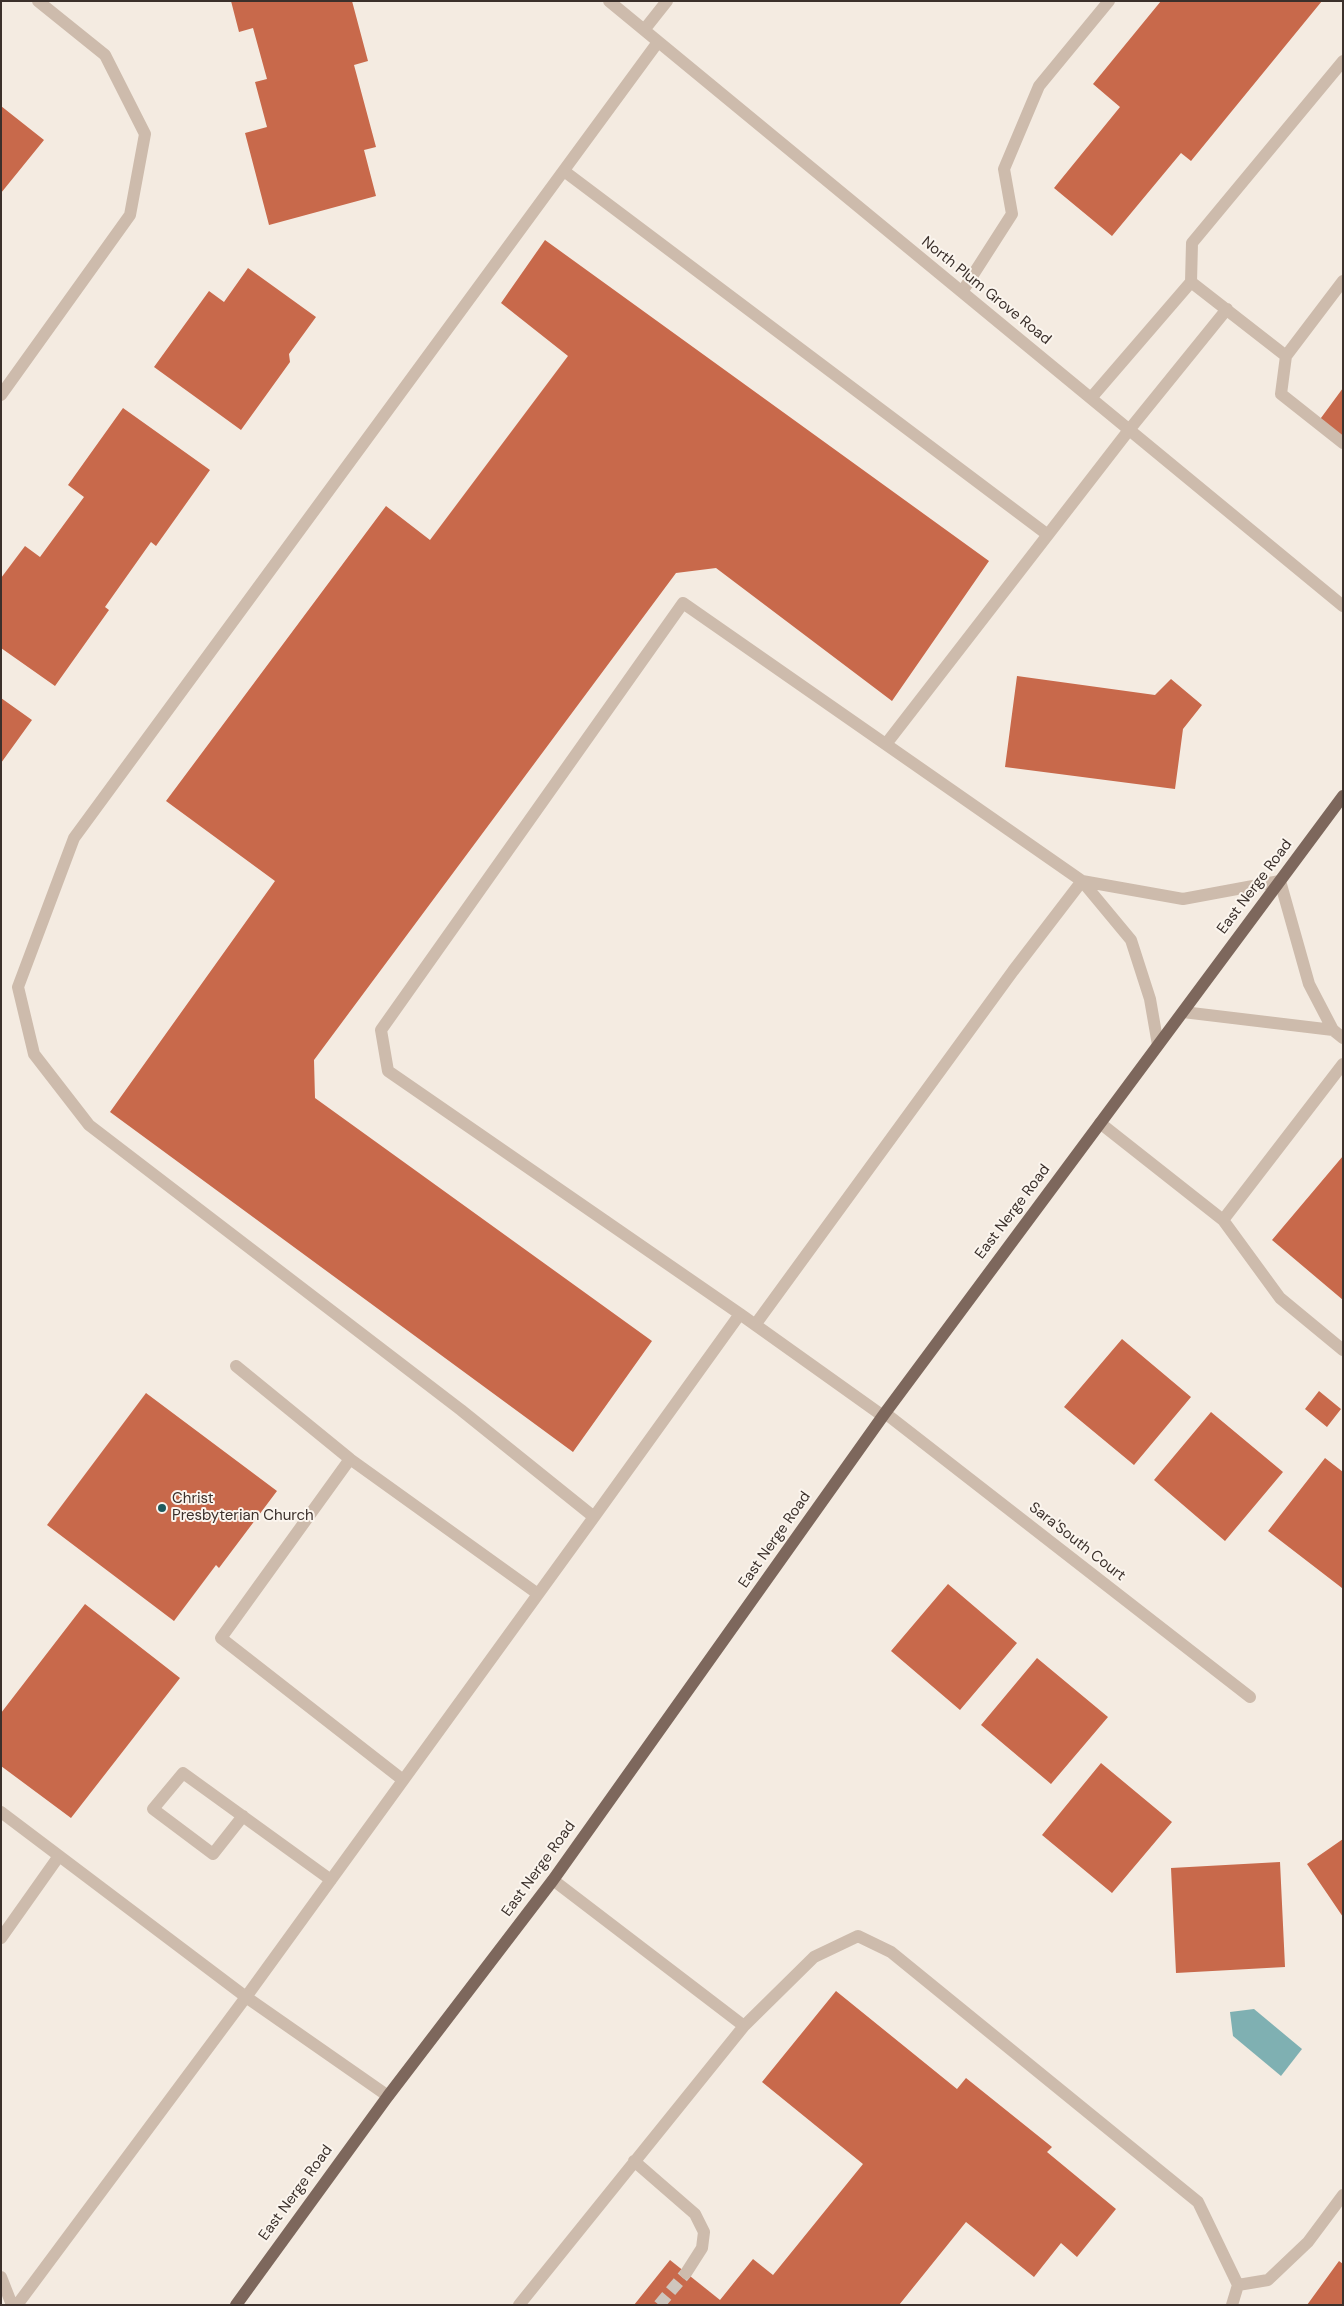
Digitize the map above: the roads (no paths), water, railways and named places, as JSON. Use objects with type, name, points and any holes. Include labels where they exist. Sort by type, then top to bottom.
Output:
[{"type":"main road","name":"East Nerge Road","points":[[236,2305],[388,2096],[553,1880],[884,1415],[1343,796]]},
{"type":"street","points":[[1,395],[130,215],[145,134],[105,55],[38,1]]},
{"type":"street","name":"North Plum Grove Road","points":[[609,1],[1343,606]]},
{"type":"street","points":[[644,30],[667,1]]},
{"type":"street","points":[[962,292],[1012,214],[1004,169],[1039,86],[1109,1]]},
{"type":"street","points":[[594,1517],[461,1410],[89,1125],[34,1054],[18,987],[74,838],[658,42]]},
{"type":"street","points":[[1091,398],[1191,282],[1192,243],[1343,61]]},
{"type":"street","points":[[564,171],[1048,536]]},
{"type":"street","points":[[1343,281],[1286,356],[1281,394],[1343,443]]},
{"type":"street","points":[[1191,282],[1286,356]]},
{"type":"street","points":[[1158,1045],[1150,999],[1130,940],[1082,881],[886,744],[1129,430],[1226,309]]},
{"type":"street","name":"Sara'South Court","points":[[886,744],[683,603],[381,1030],[388,1071],[884,1415],[1250,1697]]},
{"type":"street","points":[[1082,881],[1184,899],[1280,881],[1309,984],[1333,1030],[1343,1038]]},
{"type":"street","points":[[755,1325],[1013,972],[1082,881]]},
{"type":"street","points":[[1183,1012],[1333,1030]]},
{"type":"street","points":[[1223,1220],[1343,1064]]},
{"type":"street","points":[[1100,1123],[1223,1220],[1280,1298],[1343,1350]]},
{"type":"street","points":[[17,2305],[246,1997],[740,1314]]},
{"type":"street","points":[[236,1366],[350,1459],[538,1594]]},
{"type":"street","points":[[350,1459],[221,1638],[403,1780]]},
{"type":"street","points":[[242,1816],[213,1854],[153,1809],[183,1773],[331,1880]]},
{"type":"street","points":[[1,1812],[246,1997],[388,2096]]},
{"type":"street","points":[[1,1938],[60,1856]]},
{"type":"street","points":[[553,1880],[744,2026]]},
{"type":"street","points":[[522,2304],[634,2161],[744,2026],[814,1957],[858,1936],[891,1952],[1198,2202],[1238,2285],[1232,2305]]},
{"type":"street","points":[[634,2161],[683,2201],[695,2214],[704,2232],[702,2248],[686,2273]]},
{"type":"street","points":[[1238,2285],[1268,2280],[1308,2242],[1343,2195]]},
{"type":"street","points":[[1,2278],[12,2305]]},
{"type":"water","points":[[1254,2009],[1302,2049],[1281,2076],[1233,2036],[1230,2012]]},
{"type":"tunnel","points":[[659,2305],[686,2273]]},
{"type":"place","name":"Christ Presbyterian Church","points":[[162,1508]]}]
